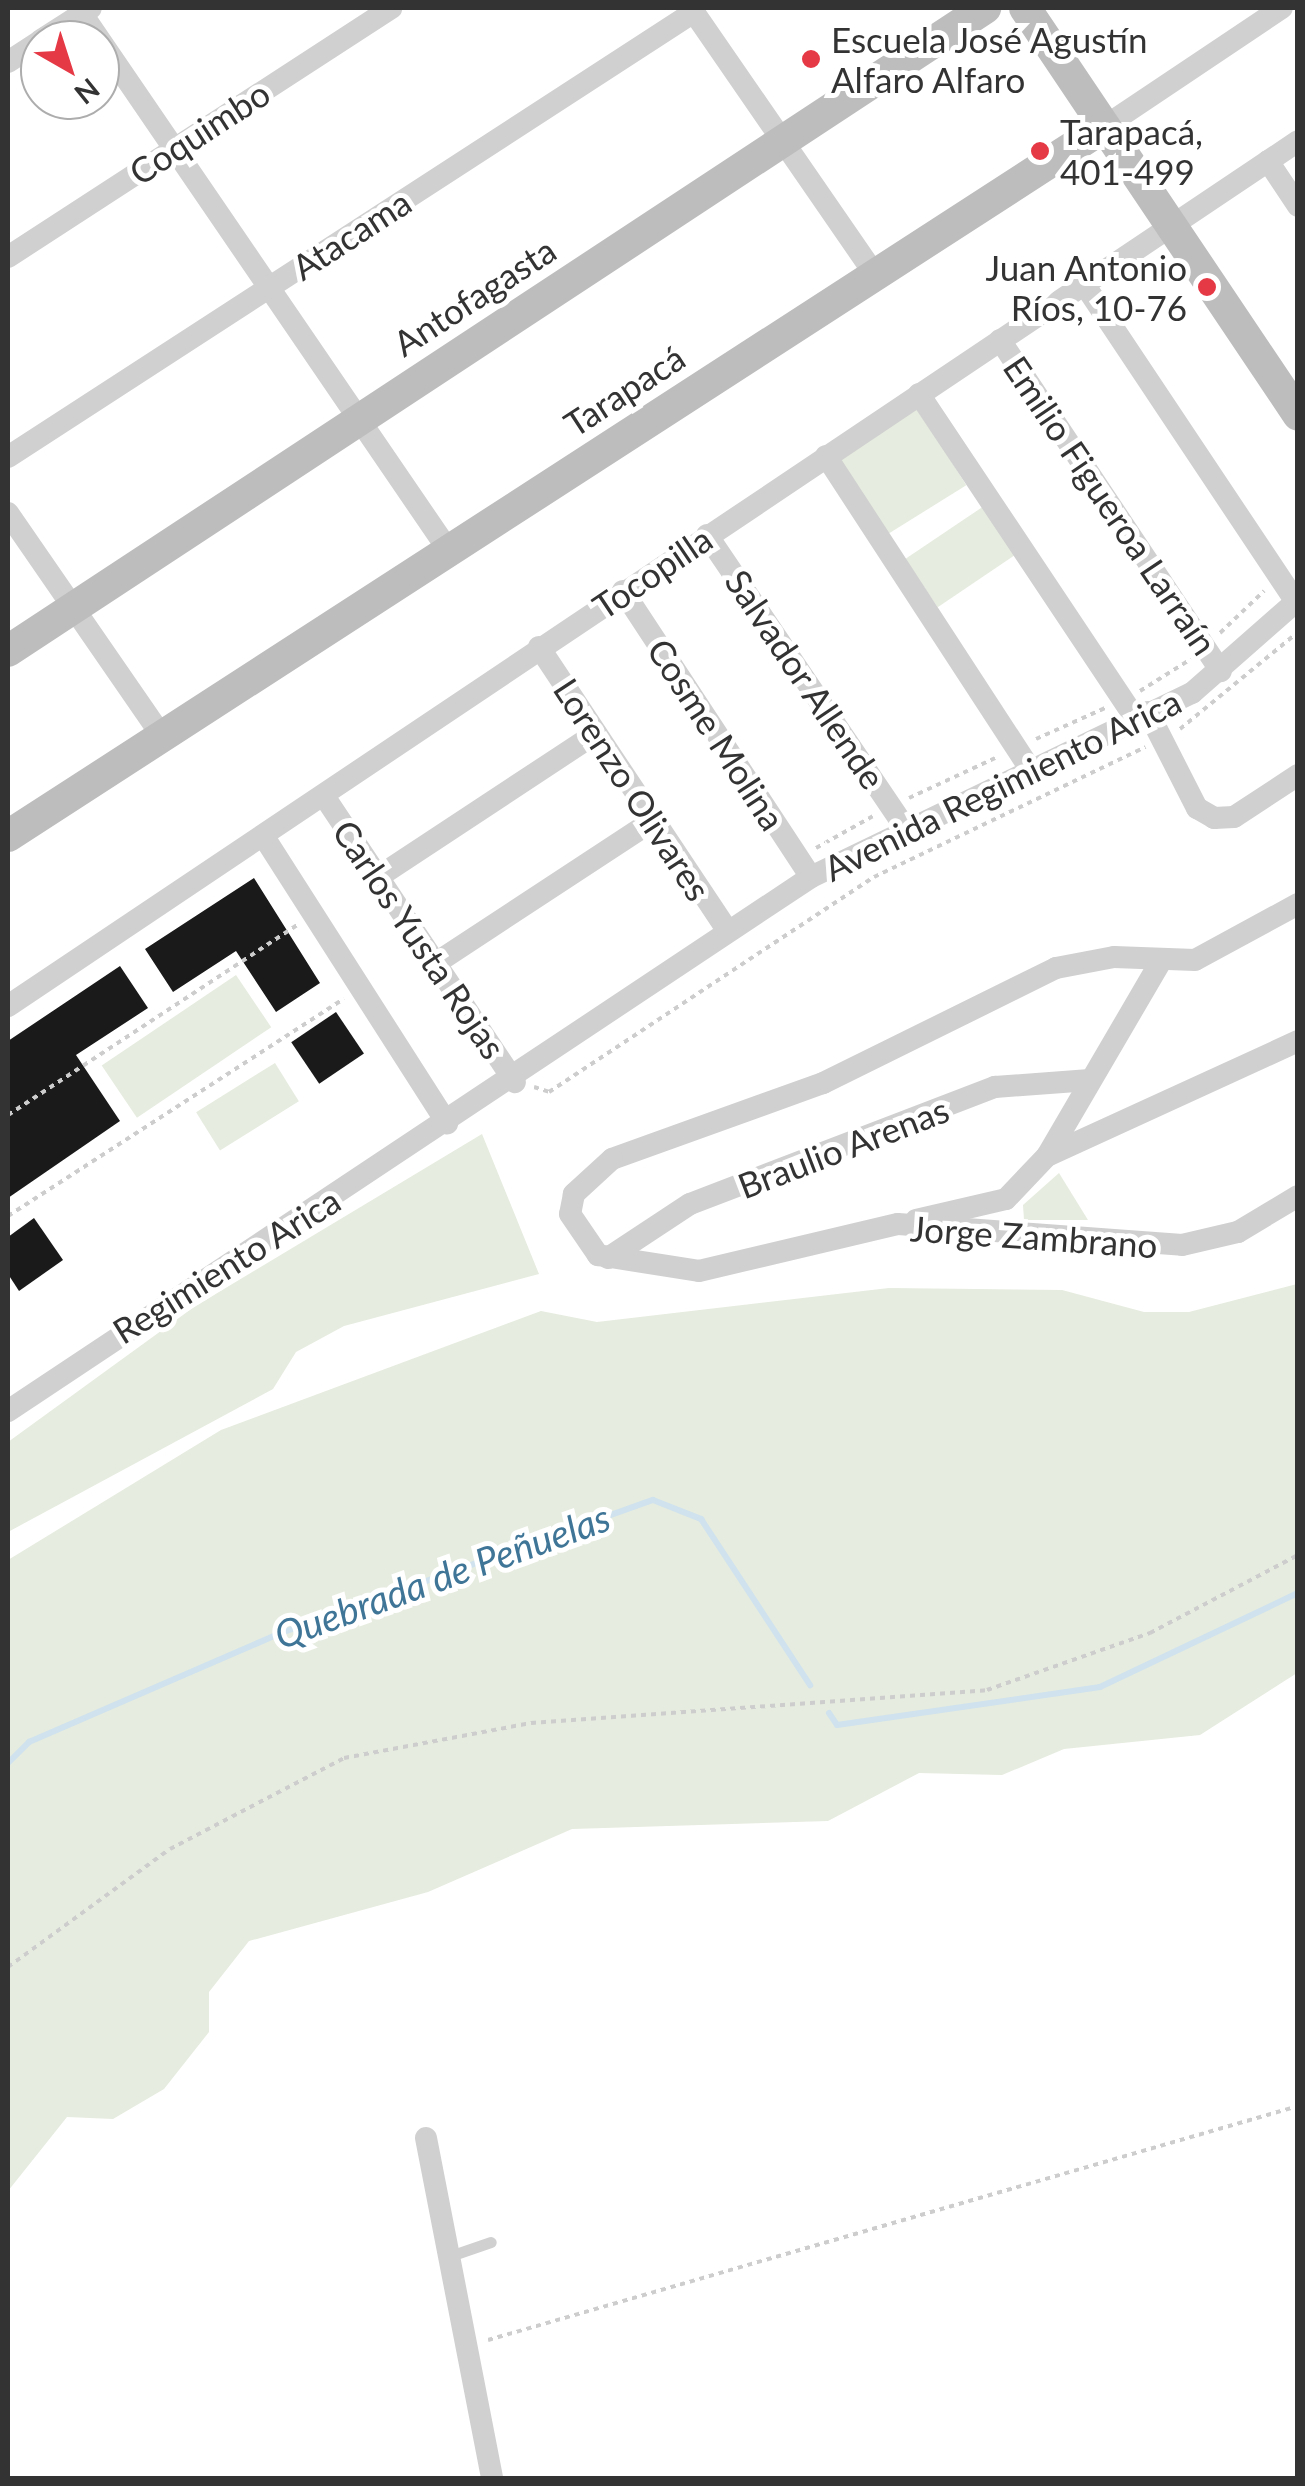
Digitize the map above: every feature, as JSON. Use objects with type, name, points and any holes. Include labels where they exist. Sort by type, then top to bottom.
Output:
[{"type":"main road","name":"Antofagasta","points":[[8,650],[986,8]]},
{"type":"main road","points":[[1025,8],[1298,414]]},
{"type":"main road","name":"Tarapacá","points":[[8,836],[1104,127]]},
{"type":"street","name":"Coquimbo","points":[[8,257],[390,8]]},
{"type":"street","name":"Tarapacá","points":[[1104,127],[1282,8]]},
{"type":"street","points":[[84,10],[449,550]]},
{"type":"street","points":[[693,10],[875,275]]},
{"type":"street","name":"Atacama","points":[[8,457],[693,10]]},
{"type":"street","name":"Tocopilla","points":[[8,1006],[1298,141]]},
{"type":"street","points":[[1268,161],[1298,206]]},
{"type":"street","points":[[1084,284],[1297,601]]},
{"type":"street","name":"Emilio Figueroa Larraín","points":[[1000,340],[1221,671]]},
{"type":"street","points":[[919,394],[1162,739],[1197,808],[1214,818],[1234,817],[1298,775]]},
{"type":"street","points":[[826,456],[1029,766]]},
{"type":"street","points":[[8,513],[162,736]]},
{"type":"street","name":"Salvador Allende","points":[[707,535],[904,824]]},
{"type":"street","name":"Cosme Molina","points":[[623,591],[811,877]]},
{"type":"street","name":"Avenida Regimiento Arica","points":[[448,1124],[515,1082],[726,930],[811,877],[904,824],[1142,715],[1221,671],[1297,601]]},
{"type":"street","name":"Lorenzo Olivares","points":[[539,647],[726,930]]},
{"type":"street","points":[[378,877],[596,733]]},
{"type":"street","name":"Carlos Yusta Rojas","points":[[324,796],[515,1082]]},
{"type":"street","points":[[436,963],[654,820]]},
{"type":"street","points":[[264,837],[448,1124]]},
{"type":"street","points":[[608,1258],[576,1234],[574,1194],[624,1152],[824,1083],[1056,968],[1209,956],[1298,904]]},
{"type":"street","points":[[898,1224],[1006,1198],[1047,1156],[1160,961]]},
{"type":"street","points":[[1047,1156],[1298,1041]]},
{"type":"street","name":"Braulio Arenas","points":[[608,1258],[690,1204],[995,1086],[1090,1080]]},
{"type":"street","name":"Regimiento Arica","points":[[8,1411],[448,1124]]},
{"type":"street","name":"Jorge Zambrano","points":[[608,1258],[700,1271],[898,1224],[1182,1245],[1238,1232],[1298,1196]]},
{"type":"street","points":[[1006,1198],[1008,1235]]},
{"type":"street","points":[[426,2138],[492,2478]]},
{"type":"lane","points":[[450,2256],[491,2242]]},
{"type":"path","points":[[1205,647],[1279,577]]},
{"type":"path","points":[[515,1082],[549,1092],[874,876],[1162,739],[1298,632]]},
{"type":"path","points":[[8,1115],[314,914]]},
{"type":"path","points":[[8,1216],[362,989]]},
{"type":"path","points":[[8,1967],[170,1849],[344,1758],[531,1723],[987,1690],[1150,1633],[1298,1555]]},
{"type":"path","points":[[469,2345],[1298,2106]]},
{"type":"shaded area","points":[[918,408],[966,485],[884,537],[836,459]]},
{"type":"shaded area","points":[[984,506],[1016,554],[938,607],[905,559]]},
{"type":"shaded area","points":[[236,975],[271,1027],[137,1118],[102,1066]]},
{"type":"shaded area","points":[[275,1063],[299,1101],[220,1150],[196,1112]]},
{"type":"shaded area","points":[[482,1134],[539,1274],[344,1326],[296,1352],[273,1389],[8,1532],[8,1442],[194,1307]]},
{"type":"shaded area","points":[[1059,1173],[1088,1220],[1024,1220],[1023,1205]]},
{"type":"shaded area","name":"Quebrada de Peñuelas","points":[[1297,1284],[1297,1673],[1200,1735],[1064,1749],[1002,1775],[919,1773],[828,1821],[572,1829],[428,1892],[249,1941],[209,1992],[209,2032],[164,2089],[113,2119],[67,2117],[8,2191],[8,1560],[221,1430],[541,1311],[597,1322],[889,1288],[1062,1290],[1144,1312],[1189,1312]]},
{"type":"building","points":[[254,878],[320,983],[276,1012],[236,951],[173,992],[145,949]]},
{"type":"building","points":[[120,966],[148,1008],[76,1055],[120,1121],[8,1198],[8,1041]]},
{"type":"building","points":[[336,1012],[364,1053],[319,1084],[291,1042]]},
{"type":"building","points":[[34,1218],[63,1260],[19,1291],[8,1274],[8,1237]]},
{"type":"waterway","name":"Quebrada de Peñuelas","points":[[8,1763],[29,1742],[281,1633],[653,1500],[701,1519],[810,1685]]},
{"type":"waterway","name":"Quebrada de Peñuelas","points":[[829,1713],[837,1725],[1100,1687],[1298,1593]]},
{"type":"place","name":"Escuela José Agustín Alfaro Alfaro","points":[[811,59]]},
{"type":"place","name":"Tarapacá, 401-499","points":[[1040,151]]},
{"type":"place","name":"Juan Antonio Ríos, 10-76","points":[[1207,287]]}]
